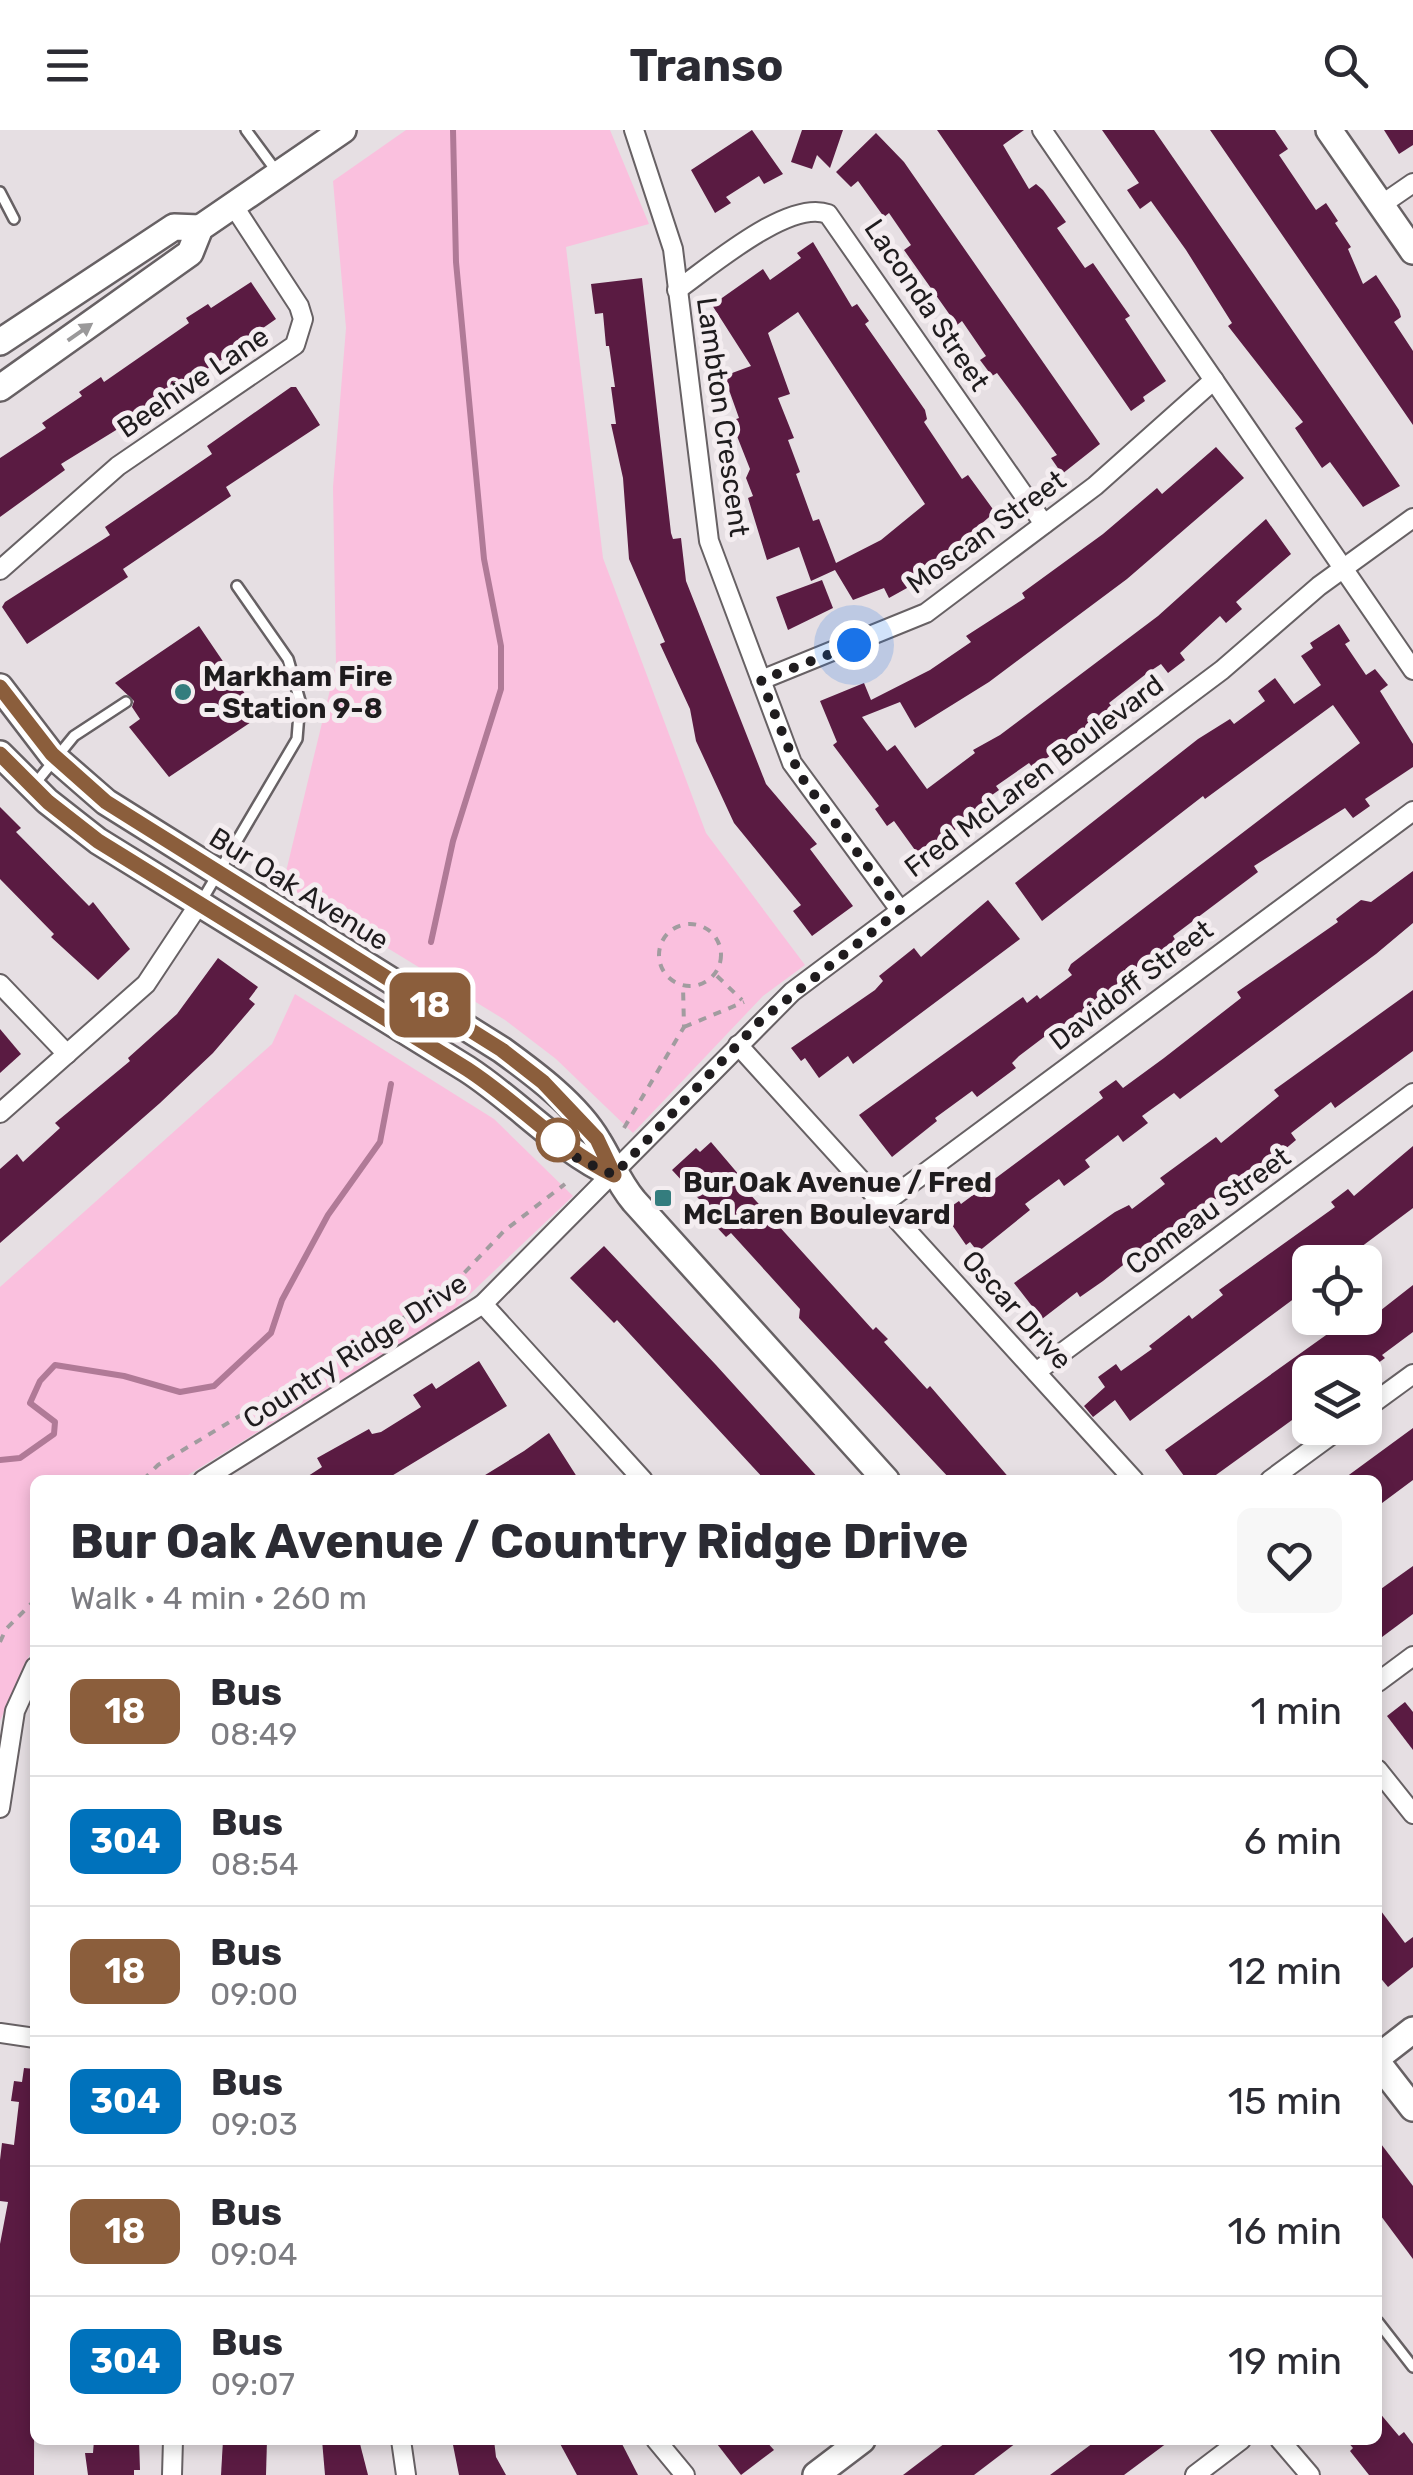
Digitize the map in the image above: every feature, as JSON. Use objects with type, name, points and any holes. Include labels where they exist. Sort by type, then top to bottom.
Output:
[{"type":"street","points":[[0,388],[190,253],[200,228],[344,130]]},
{"type":"street","name":"Lambton Crescent","points":[[634,130],[669,228],[709,542],[799,774],[900,910]]},
{"type":"street","points":[[1042,130],[1413,670]]},
{"type":"street","points":[[1329,130],[1413,252]]},
{"type":"street","points":[[1381,204],[1413,183]]},
{"type":"street","name":"Beehive Lane","points":[[0,570],[118,466],[295,346],[302,319],[299,306],[232,205]]},
{"type":"street","name":"Laconda Street","points":[[677,290],[788,215],[816,210],[828,214],[1044,524]]},
{"type":"street","points":[[0,342],[174,227],[200,228]]},
{"type":"street","name":"Moscan Street","points":[[761,680],[902,626],[1115,469],[1214,380]]},
{"type":"street","name":"Fred McLaren Boulevard","points":[[614,1175],[792,992],[1222,670],[1342,568],[1413,518]]},
{"type":"street","name":"Bur Oak Avenue","points":[[0,687],[56,758],[106,802],[522,1064],[597,1139],[614,1175],[882,1475]]},
{"type":"street","name":"Bur Oak Avenue","points":[[0,754],[32,788],[98,841],[467,1069],[523,1109],[578,1159],[614,1175]]},
{"type":"street","name":"Davidoff Street","points":[[883,1204],[1413,810]]},
{"type":"street","points":[[0,1113],[157,972],[199,904]]},
{"type":"street","points":[[0,984],[67,1054]]},
{"type":"street","name":"Oscar Drive","points":[[738,1044],[1129,1475]]},
{"type":"street","name":"Comeau Street","points":[[1036,1372],[1413,1093]]},
{"type":"street","name":"Country Ridge Drive","points":[[211,1475],[484,1304],[614,1175]]},
{"type":"street","points":[[484,1304],[635,1475]]},
{"type":"street","points":[[1382,1397],[1413,1374]]},
{"type":"street","points":[[1277,1475],[1318,1445]]},
{"type":"street","points":[[1382,1679],[1413,1656]]},
{"type":"street","points":[[0,1808],[14,1711],[30,1677]]},
{"type":"street","points":[[1382,1775],[1413,1814]]},
{"type":"street","points":[[1382,2057],[1413,2030]]},
{"type":"street","points":[[0,2033],[30,2037]]},
{"type":"street","points":[[1382,2065],[1413,2108]]},
{"type":"street","points":[[172,2475],[173,2445]]},
{"type":"street","points":[[402,2445],[406,2475]]},
{"type":"street","points":[[660,2445],[685,2475]]},
{"type":"street","points":[[816,2475],[855,2445]]},
{"type":"street","points":[[1194,2475],[1234,2445]]},
{"type":"street","points":[[1284,2445],[1310,2475]]},
{"type":"lane","points":[[246,130],[278,174]]},
{"type":"lane","points":[[0,192],[14,218]]},
{"type":"lane","points":[[199,904],[297,739],[300,702],[288,659],[237,586]]},
{"type":"lane","points":[[32,788],[74,736],[126,702]]},
{"type":"lane","points":[[1382,2327],[1413,2367]]},
{"type":"path","points":[[695,924],[714,934],[722,954],[715,974],[701,984],[683,986],[665,974],[660,964],[661,943],[674,927],[695,924]]},
{"type":"path","points":[[715,974],[749,1008]]},
{"type":"path","points":[[624,1128],[684,1027],[683,986]]},
{"type":"path","points":[[684,1027],[744,1002]]},
{"type":"path","points":[[149,1475],[172,1456],[446,1292],[504,1231],[565,1184]]},
{"type":"path","points":[[0,1642],[6,1629],[30,1605]]},
{"type":"shaded area","points":[[406,130],[610,130],[649,224],[566,247],[603,558],[706,833],[805,965],[763,996],[633,1133],[556,1059],[505,1020],[283,884],[336,665],[333,487],[346,328],[333,181]]},
{"type":"shaded area","points":[[295,994],[494,1119],[573,1196],[450,1313],[188,1475],[30,1475],[30,1654],[0,1721],[0,1287],[272,1044]]},
{"type":"building","points":[[752,130],[783,174],[764,184],[759,176],[726,197],[731,203],[715,213],[691,170]]},
{"type":"building","points":[[802,130],[843,130],[830,168],[817,155],[812,169],[791,162]]},
{"type":"building","points":[[937,130],[1024,130],[1003,145],[1029,189],[1036,184],[1043,190],[1066,222],[1057,228],[1085,268],[1093,263],[1130,316],[1125,319],[1166,381],[1143,397],[1145,401],[1131,411]]},
{"type":"building","points":[[1102,130],[1154,130],[1400,486],[1363,507],[1330,462],[1322,468],[1295,428],[1303,422],[1228,326],[1232,323],[1186,250],[1151,201],[1140,209],[1127,190],[1139,183]]},
{"type":"building","points":[[1210,130],[1275,130],[1288,149],[1279,155],[1316,210],[1326,203],[1338,221],[1335,223],[1351,247],[1348,249],[1363,284],[1376,275],[1399,310],[1401,317],[1394,322],[1413,351],[1413,425]]},
{"type":"building","points":[[1384,130],[1413,130],[1413,145],[1399,154]]},
{"type":"building","points":[[876,133],[904,162],[1100,444],[1062,474],[1051,458],[1057,455],[997,373],[992,376],[980,360],[986,356],[962,321],[957,325],[904,250],[911,245],[889,213],[884,217],[858,181],[851,187],[836,172]]},
{"type":"building","points":[[813,242],[852,307],[857,304],[869,321],[865,324],[925,410],[924,422],[962,479],[968,475],[995,512],[907,588],[889,598],[884,588],[853,600],[835,570],[811,581],[799,547],[767,560],[748,498],[753,496],[746,478],[750,469],[731,421],[739,418],[724,376],[751,366],[712,305],[763,269],[770,280],[801,258],[797,253]],"holes":[[[798,312],[925,504],[881,540],[836,563],[819,519],[813,521],[796,474],[800,472],[788,440],[794,438],[778,398],[790,394],[768,333]]]},
{"type":"building","points":[[642,278],[671,533],[673,539],[681,538],[686,581],[766,784],[817,844],[810,849],[853,906],[812,936],[793,911],[801,905],[734,823],[696,741],[690,709],[660,644],[665,642],[629,559],[623,478],[611,424],[616,424],[611,387],[615,387],[603,313],[595,314],[591,284]]},
{"type":"building","points":[[251,282],[276,319],[240,344],[242,347],[61,464],[65,470],[0,517],[0,458],[46,428],[42,423],[82,396],[79,392],[101,377],[104,382],[189,323],[186,318],[208,304],[211,308]]},
{"type":"building","points":[[296,387],[320,425],[226,487],[231,496],[123,569],[128,577],[27,644],[2,607],[5,602],[110,535],[105,527],[212,454],[207,446]]},
{"type":"building","points":[[1216,447],[1244,478],[1127,579],[989,682],[915,728],[900,702],[862,717],[887,751],[895,745],[927,789],[975,753],[973,750],[1000,735],[1158,616],[1266,519],[1291,554],[1236,602],[1242,609],[1226,623],[1220,616],[1180,653],[1185,660],[1168,673],[1161,664],[1146,674],[1109,703],[1114,710],[1033,768],[1029,763],[996,786],[999,790],[985,800],[988,804],[920,857],[894,821],[887,826],[875,809],[879,806],[833,745],[837,742],[820,701],[864,683],[871,700],[930,670],[971,642],[966,636],[1025,598],[1022,593],[1103,534],[1157,488],[1162,494]]},
{"type":"building","points":[[822,580],[833,608],[788,630],[776,597]]},
{"type":"building","points":[[1339,624],[1350,641],[1345,644],[1366,675],[1375,669],[1388,685],[1380,691],[1413,744],[1413,767],[1365,799],[1370,806],[1353,818],[1345,808],[1254,866],[1258,872],[1173,936],[1177,943],[1068,1028],[1051,1038],[1048,1034],[1019,1056],[1012,1063],[1016,1068],[977,1097],[972,1091],[935,1118],[937,1121],[892,1157],[859,1115],[1023,997],[1027,1003],[1037,995],[1040,999],[1072,975],[1068,970],[1071,964],[1360,743],[1333,705],[1205,799],[1203,796],[1042,921],[1015,883],[1198,739],[1230,719],[1234,724],[1265,701],[1258,691],[1275,678],[1294,704],[1321,685],[1301,656],[1313,648],[1310,643]]},
{"type":"building","name":"Markham Fire - Station 9-8","points":[[199,626],[260,716],[169,777],[129,727],[140,719],[132,707],[134,701],[115,683]]},
{"type":"building","points":[[0,807],[21,828],[16,832],[89,906],[93,902],[130,949],[98,980],[51,937],[54,934],[0,879]]},
{"type":"building","points":[[1413,871],[1413,923],[1376,954],[1180,1099],[1174,1093],[1142,1116],[1148,1123],[1123,1142],[1118,1135],[1085,1160],[1090,1167],[1064,1186],[1059,1179],[1025,1204],[1030,1210],[978,1252],[970,1242],[966,1245],[943,1212],[959,1201],[961,1204],[1103,1098],[1099,1092],[1116,1080],[1123,1088],[1164,1058],[1241,998],[1237,992],[1338,922],[1336,919],[1361,900],[1371,902]]},
{"type":"building","points":[[988,900],[1020,939],[853,1064],[848,1056],[819,1078],[805,1058],[801,1061],[791,1048],[875,990],[883,981],[879,976],[914,948],[921,957]]},
{"type":"building","points":[[218,958],[258,987],[249,999],[255,1004],[213,1053],[160,1103],[0,1243],[0,1169],[17,1154],[23,1162],[60,1128],[55,1123],[130,1061],[128,1058],[177,1014]]},
{"type":"building","points":[[1413,990],[1413,1051],[1335,1108],[1331,1102],[1291,1133],[1296,1140],[1260,1170],[1161,1235],[1080,1297],[1077,1292],[1042,1319],[1014,1283],[1115,1212],[1129,1205],[1132,1209],[1165,1184],[1160,1178],[1216,1137],[1221,1143],[1279,1096],[1274,1090]]},
{"type":"building","points":[[0,1029],[21,1054],[0,1073]]},
{"type":"building","points":[[711,1142],[751,1189],[748,1192],[873,1330],[876,1327],[888,1339],[884,1342],[927,1389],[930,1386],[1007,1475],[946,1475],[799,1318],[800,1309],[731,1233],[726,1237],[711,1221],[711,1212],[672,1170],[696,1148],[700,1152]]},
{"type":"building","points":[[1413,1146],[1413,1208],[1364,1245],[1292,1245],[1292,1300],[1130,1421],[1115,1400],[1093,1417],[1084,1406],[1105,1387],[1098,1377],[1116,1364],[1121,1371],[1189,1315],[1192,1319],[1223,1295],[1219,1290],[1335,1207],[1331,1202],[1348,1189],[1354,1196]]},
{"type":"building","points":[[604,1246],[815,1475],[760,1475],[617,1320],[614,1323],[570,1278]]},
{"type":"building","points":[[1413,1285],[1413,1332],[1382,1355],[1298,1355],[1326,1335],[1382,1335],[1382,1309]]},
{"type":"building","points":[[1292,1359],[1292,1420],[1216,1475],[1183,1475],[1165,1450]]},
{"type":"building","points":[[479,1361],[507,1406],[393,1475],[310,1475],[322,1467],[317,1458],[369,1429],[372,1434],[381,1432],[421,1407],[413,1395],[432,1383],[436,1389]]},
{"type":"building","points":[[1413,1428],[1413,1480],[1382,1503],[1382,1475],[1349,1475]]},
{"type":"building","points":[[549,1433],[576,1475],[485,1475]]},
{"type":"building","points":[[1413,1566],[1413,1614],[1382,1637],[1382,1588]]},
{"type":"building","points":[[1405,1702],[1413,1712],[1413,1750],[1387,1716]]},
{"type":"building","points":[[1382,1912],[1405,1943],[1413,1937],[1413,1967],[1388,1987],[1382,1980]]},
{"type":"building","points":[[24,2068],[30,2069],[30,2445],[34,2445],[34,2475],[0,2475],[0,2244],[8,2202],[0,2201],[0,2160],[2,2143],[14,2145],[19,2102],[11,2101],[14,2081],[22,2082]]},
{"type":"building","points":[[1382,2145],[1413,2186],[1413,2259],[1382,2217]]},
{"type":"building","points":[[1382,2416],[1399,2436],[1404,2432],[1413,2444],[1413,2475],[1369,2475],[1350,2451],[1350,2445],[1382,2445]]},
{"type":"building","points":[[94,2445],[139,2445],[140,2470],[134,2470],[134,2475],[88,2475],[85,2453],[93,2453]]},
{"type":"building","points":[[223,2445],[267,2445],[266,2475],[221,2475]]},
{"type":"building","points":[[322,2445],[360,2445],[368,2475],[325,2475]]},
{"type":"building","points":[[453,2445],[495,2445],[506,2475],[459,2475]]},
{"type":"building","points":[[561,2445],[623,2445],[638,2475],[577,2475]]},
{"type":"building","points":[[718,2445],[770,2445],[774,2450],[741,2475]]},
{"type":"building","points":[[942,2445],[1013,2445],[974,2475],[903,2475]]},
{"type":"building","points":[[1090,2445],[1164,2445],[1124,2475],[1050,2475]]},
{"type":"waterway","points":[[431,942],[453,841],[501,689],[501,646],[484,559],[456,262],[453,130]]},
{"type":"waterway","points":[[0,1460],[20,1458],[54,1434],[55,1422],[30,1403],[40,1381],[55,1365],[124,1376],[180,1392],[214,1386],[271,1333],[282,1300],[328,1215],[380,1142],[391,1084]]},
{"type":"bus line","name":"18","points":[[0,687],[52,754],[106,802],[522,1064],[597,1139],[614,1175],[578,1159],[498,1089],[98,841],[48,802],[0,754]]},
{"type":"place","name":"Markham Fire - Station 9-8","points":[[183,692]]},
{"type":"place","name":"Bur Oak Avenue / Fred McLaren Boulevard","points":[[663,1198]]},
{"type":"route","points":[[558,1140],[548,1130],[578,1159],[614,1175],[761,1020],[818,971],[900,910],[799,774],[761,680],[854,645]]}]
